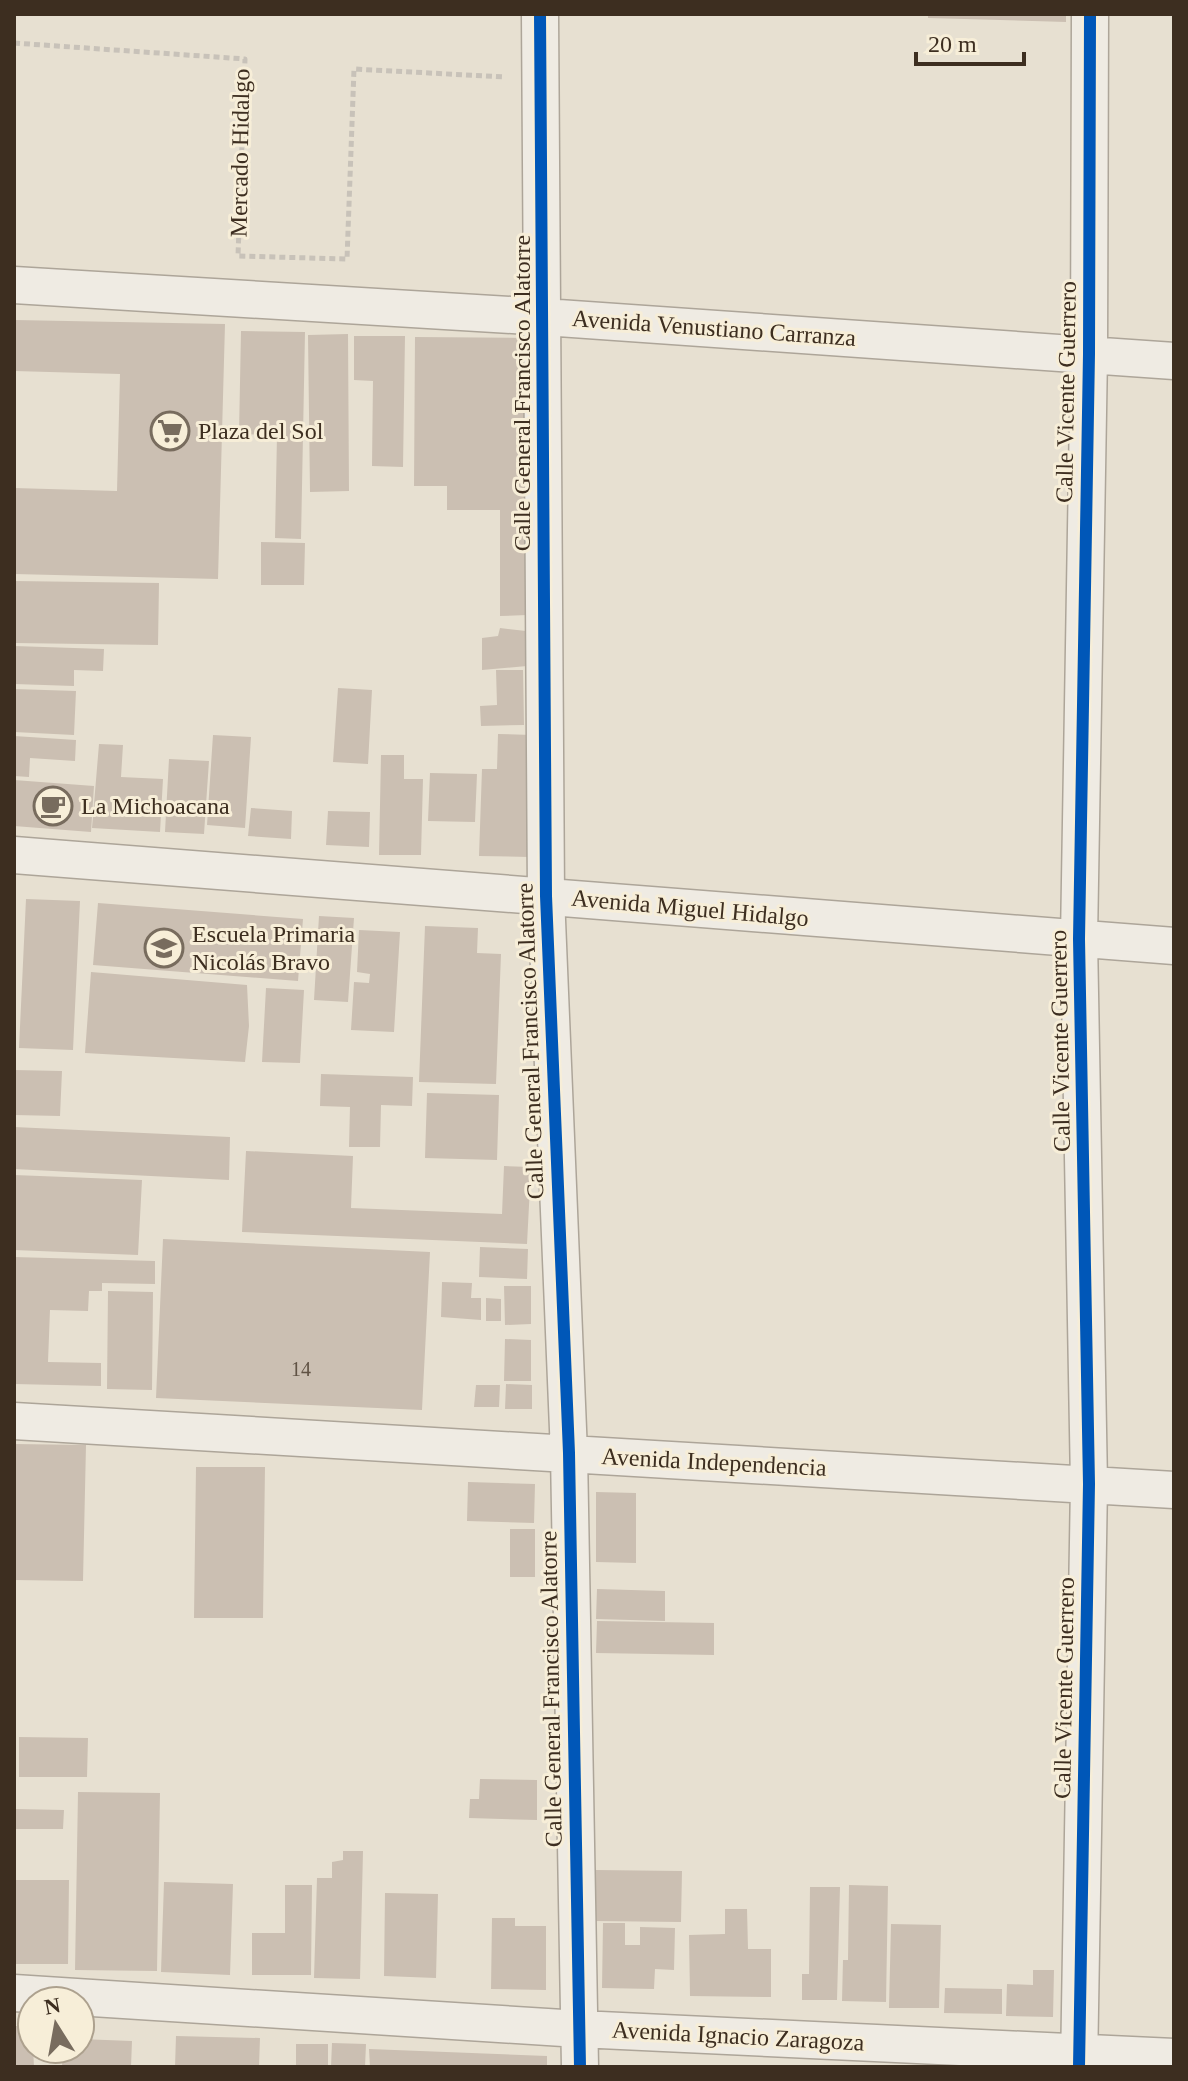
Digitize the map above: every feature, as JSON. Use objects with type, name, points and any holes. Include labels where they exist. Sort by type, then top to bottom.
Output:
[{"type":"street","name":"Calle General Francisco Alatorre","points":[[540,14],[546,896],[569,1453],[580,2067]]},
{"type":"street","name":"Calle Vicente Guerrero","points":[[1079,2059],[1089,1484],[1079,939],[1089,354],[1090,14]]},
{"type":"street","name":"Avenida Venustiano Carranza","points":[[14,285],[544,317],[1174,361]]},
{"type":"street","name":"Avenida Miguel Hidalgo","points":[[14,855],[1174,946]]},
{"type":"street","name":"Avenida Independencia","points":[[14,1421],[1174,1490]]},
{"type":"street","name":"Avenida Ignacio Zaragoza","points":[[14,1993],[1079,2059],[1174,2057]]},
{"type":"building","points":[[928,14],[1066,14],[1066,22],[928,18]]},
{"type":"building","name":"Plaza del Sol","points":[[15,320],[225,324],[218,579],[14,574],[14,488],[117,491],[120,374],[14,371]]},
{"type":"building","points":[[241,331],[305,332],[301,539],[275,538],[277,435],[239,434]]},
{"type":"building","points":[[348,334],[349,491],[310,492],[308,335]]},
{"type":"building","points":[[354,336],[405,336],[403,467],[372,466],[373,381],[354,380]]},
{"type":"building","points":[[415,337],[528,338],[527,615],[500,616],[500,510],[447,510],[447,486],[414,486]]},
{"type":"building","points":[[261,542],[305,543],[304,585],[261,585]]},
{"type":"building","points":[[14,581],[159,583],[158,645],[14,643]]},
{"type":"building","points":[[500,628],[526,631],[527,666],[482,670],[482,638],[498,636]]},
{"type":"building","points":[[14,646],[104,649],[103,671],[74,670],[74,686],[14,684]]},
{"type":"building","points":[[496,670],[523,670],[524,725],[481,726],[480,706],[497,705]]},
{"type":"building","points":[[338,688],[372,690],[368,764],[333,762]]},
{"type":"building","points":[[14,689],[76,691],[74,735],[14,732]]},
{"type":"building","points":[[498,734],[533,735],[529,857],[479,856],[482,769],[497,769]]},
{"type":"building","points":[[213,735],[251,737],[245,828],[207,825]]},
{"type":"building","points":[[14,736],[76,740],[75,761],[30,758],[29,777],[14,776]]},
{"type":"building","points":[[99,744],[123,745],[121,777],[163,779],[160,832],[92,828]]},
{"type":"building","points":[[381,755],[404,755],[404,779],[423,779],[421,855],[379,855]]},
{"type":"building","points":[[169,759],[209,761],[204,834],[165,832]]},
{"type":"building","points":[[430,773],[477,774],[475,822],[428,821]]},
{"type":"building","name":"La Michoacana","points":[[14,780],[94,786],[91,832],[14,826]]},
{"type":"building","points":[[251,808],[292,811],[291,839],[248,836]]},
{"type":"building","points":[[328,811],[370,812],[369,847],[326,845]]},
{"type":"building","points":[[26,899],[80,901],[73,1050],[19,1048]]},
{"type":"building","points":[[98,903],[303,919],[298,981],[93,965]]},
{"type":"building","points":[[319,916],[354,918],[348,1002],[314,1000]]},
{"type":"building","points":[[425,926],[478,928],[477,953],[501,954],[496,1084],[419,1082]]},
{"type":"building","points":[[359,930],[400,932],[394,1032],[351,1030],[354,982],[369,983],[370,974],[357,972]]},
{"type":"building","points":[[91,972],[247,985],[249,1026],[245,1062],[85,1053]]},
{"type":"building","points":[[266,988],[304,990],[300,1063],[262,1062]]},
{"type":"building","points":[[14,1070],[62,1071],[60,1116],[14,1115]]},
{"type":"building","points":[[321,1074],[413,1077],[412,1106],[381,1105],[380,1147],[349,1147],[350,1107],[320,1106]]},
{"type":"building","points":[[427,1093],[499,1095],[497,1160],[425,1158]]},
{"type":"building","points":[[14,1127],[230,1137],[229,1180],[14,1169]]},
{"type":"building","points":[[246,1151],[353,1156],[351,1208],[502,1214],[504,1166],[531,1167],[527,1244],[242,1232]]},
{"type":"building","points":[[14,1175],[142,1180],[138,1255],[14,1250]]},
{"type":"building","points":[[163,1239],[430,1252],[422,1410],[156,1398]]},
{"type":"building","points":[[480,1247],[528,1249],[527,1279],[479,1277]]},
{"type":"building","points":[[14,1257],[155,1261],[155,1284],[102,1283],[102,1291],[89,1291],[88,1311],[50,1310],[48,1362],[101,1363],[101,1386],[14,1384]]},
{"type":"building","points":[[442,1282],[472,1283],[471,1298],[481,1298],[481,1320],[441,1317]]},
{"type":"building","points":[[504,1286],[531,1286],[531,1324],[505,1325]]},
{"type":"building","points":[[108,1291],[153,1292],[152,1390],[107,1389]]},
{"type":"building","points":[[486,1298],[501,1299],[501,1321],[486,1321]]},
{"type":"building","points":[[505,1339],[531,1340],[531,1381],[504,1381]]},
{"type":"building","points":[[506,1384],[532,1385],[532,1409],[505,1409]]},
{"type":"building","points":[[476,1385],[500,1385],[499,1407],[474,1407]]},
{"type":"building","points":[[14,1444],[86,1445],[83,1581],[14,1580]]},
{"type":"building","points":[[196,1467],[265,1467],[263,1618],[194,1618]]},
{"type":"building","points":[[468,1482],[535,1484],[534,1523],[467,1521]]},
{"type":"building","points":[[596,1492],[636,1493],[636,1563],[596,1562]]},
{"type":"building","points":[[510,1529],[535,1529],[535,1577],[510,1577]]},
{"type":"building","points":[[597,1589],[665,1591],[665,1621],[596,1619]]},
{"type":"building","points":[[597,1621],[714,1623],[714,1655],[596,1653]]},
{"type":"building","points":[[19,1737],[88,1738],[87,1777],[19,1777]]},
{"type":"building","points":[[480,1779],[537,1780],[537,1820],[469,1818],[470,1799],[479,1799]]},
{"type":"building","points":[[78,1792],[160,1793],[157,1971],[75,1970]]},
{"type":"building","points":[[14,1809],[64,1810],[63,1829],[14,1829]]},
{"type":"building","points":[[343,1851],[363,1851],[360,1979],[314,1978],[317,1878],[332,1878],[332,1862],[343,1860]]},
{"type":"building","points":[[596,1870],[682,1871],[681,1922],[595,1921]]},
{"type":"building","points":[[14,1880],[69,1880],[68,1964],[14,1964]]},
{"type":"building","points":[[164,1882],[233,1884],[230,1975],[161,1972]]},
{"type":"building","points":[[285,1885],[312,1885],[311,1975],[252,1975],[252,1933],[285,1933]]},
{"type":"building","points":[[849,1885],[888,1886],[886,2002],[842,2001],[843,1960],[848,1960]]},
{"type":"building","points":[[810,1887],[840,1887],[837,2000],[802,2000],[802,1974],[809,1974]]},
{"type":"building","points":[[385,1893],[438,1894],[436,1978],[384,1976]]},
{"type":"building","points":[[725,1909],[747,1909],[748,1949],[771,1949],[771,1997],[690,1996],[689,1935],[725,1934]]},
{"type":"building","points":[[492,1918],[515,1918],[515,1926],[546,1926],[546,1990],[491,1989]]},
{"type":"building","points":[[603,1923],[625,1923],[625,1945],[640,1945],[640,1927],[675,1928],[674,1970],[655,1969],[654,1989],[602,1988]]},
{"type":"building","points":[[891,1924],[941,1925],[939,2008],[889,2008]]},
{"type":"building","points":[[1033,1970],[1054,1970],[1053,2017],[1006,2016],[1007,1984],[1033,1985]]},
{"type":"building","points":[[945,1988],[1002,1989],[1002,2014],[944,2013]]},
{"type":"building","points":[[16,2026],[16,2065],[34,2067],[14,2067]]},
{"type":"building","points":[[176,2036],[260,2038],[259,2067],[175,2067]]},
{"type":"building","points":[[96,2040],[132,2041],[131,2067],[62,2067],[96,2065]]},
{"type":"building","points":[[332,2043],[366,2044],[365,2067],[331,2067]]},
{"type":"building","points":[[296,2044],[328,2044],[328,2067],[296,2067]]},
{"type":"building","points":[[369,2049],[547,2056],[547,2067],[370,2067]]},
{"type":"cycle path","points":[[540,14],[546,896],[569,1453],[580,2067]]},
{"type":"cycle path","points":[[1079,2067],[1089,1484],[1079,939],[1089,354],[1090,14]]},
{"type":"place","name":"Plaza del Sol","points":[[170,431]]},
{"type":"place","name":"La Michoacana","points":[[53,806]]},
{"type":"place","name":"Escuela Primaria Nicolás Bravo","points":[[164,948]]}]
